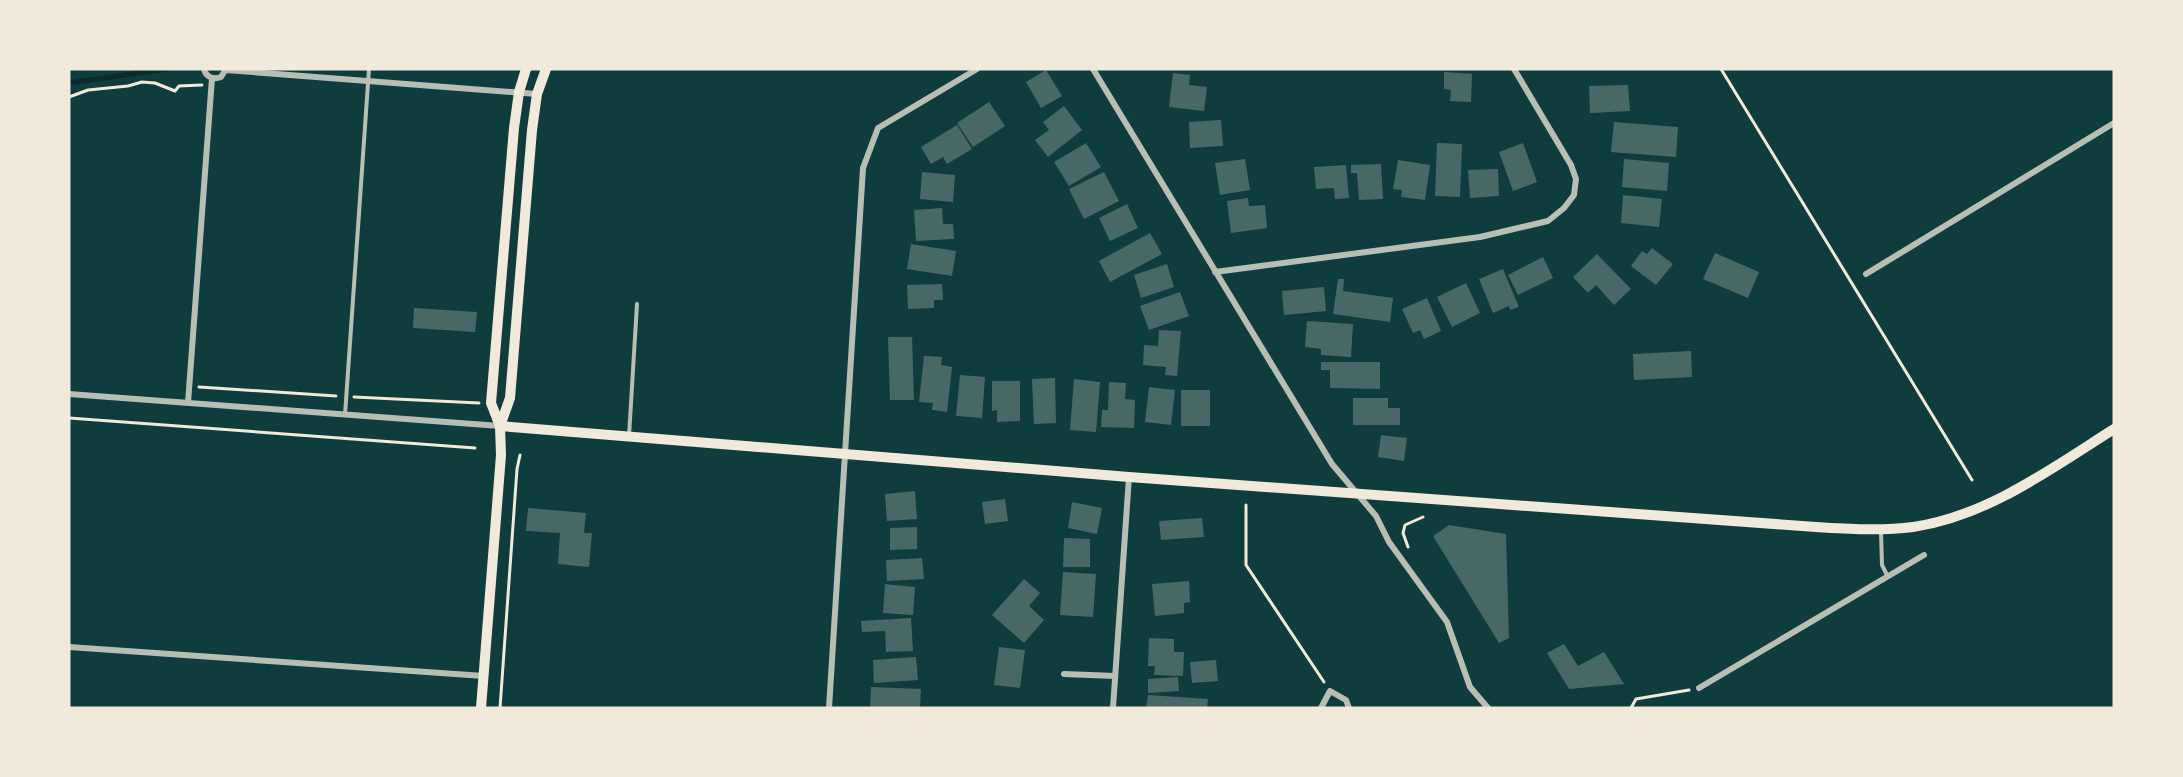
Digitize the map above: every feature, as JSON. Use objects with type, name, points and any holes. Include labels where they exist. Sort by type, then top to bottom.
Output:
[{"type":"main road","points":[[500,426],[490,404],[514,128],[519,92],[526,69]]},
{"type":"main road","points":[[481,708],[501,455],[500,426],[510,398],[532,130],[537,94],[546,69]]},
{"type":"main road","points":[[500,426],[1130,477],[1881,530],[1931,523],[1976,509],[2024,485],[2114,429]]},
{"type":"street","points":[[188,403],[212,81],[204,69]]},
{"type":"street","points":[[212,81],[220,77],[226,69],[537,94]]},
{"type":"street","points":[[829,708],[847,454],[863,168],[878,128],[977,69]]},
{"type":"street","points":[[1093,69],[1332,464],[1376,516],[1389,542],[1447,622],[1470,687],[1488,708]]},
{"type":"street","points":[[1215,272],[1480,237],[1548,221],[1564,208],[1574,195],[1576,179],[1571,165],[1514,69]]},
{"type":"street","points":[[1866,274],[2114,123]]},
{"type":"street","points":[[69,394],[500,426]]},
{"type":"street","points":[[1113,708],[1130,477]]},
{"type":"street","points":[[1699,688],[1924,555]]},
{"type":"street","points":[[69,647],[484,676]]},
{"type":"street","points":[[1064,674],[1115,676]]},
{"type":"street","points":[[1321,708],[1330,691],[1346,700],[1349,708]]},
{"type":"lane","points":[[345,415],[369,69]]},
{"type":"lane","points":[[629,437],[638,304]]},
{"type":"lane","points":[[1881,530],[1882,565],[1888,578]]},
{"type":"path","points":[[1721,69],[1972,480]]},
{"type":"path","points":[[69,97],[88,90],[128,86],[141,82],[155,83],[175,91],[179,86],[212,81]]},
{"type":"path","points":[[189,391],[204,385],[346,397],[479,403]]},
{"type":"path","points":[[69,418],[475,448]]},
{"type":"path","points":[[500,708],[517,469],[520,456]]},
{"type":"path","points":[[1246,505],[1246,565],[1330,691]]},
{"type":"path","points":[[1412,554],[1405,541],[1405,525],[1423,517]]},
{"type":"path","points":[[1630,708],[1635,699],[1699,688]]},
{"type":"building","points":[[1046,70],[1062,96],[1041,108],[1026,82]]},
{"type":"building","points":[[1444,72],[1472,74],[1471,102],[1450,101],[1451,90],[1444,89]]},
{"type":"building","points":[[1173,73],[1190,75],[1189,85],[1207,87],[1204,111],[1169,107]]},
{"type":"building","points":[[1628,85],[1630,111],[1590,113],[1589,86]]},
{"type":"building","points":[[989,102],[1005,126],[973,147],[957,123]]},
{"type":"building","points":[[1064,106],[1082,130],[1048,157],[1035,140],[1049,130],[1043,122]]},
{"type":"building","points":[[1221,120],[1223,146],[1190,148],[1189,122]]},
{"type":"building","points":[[1614,122],[1678,127],[1676,157],[1611,152]]},
{"type":"building","points":[[957,125],[972,149],[947,164],[943,157],[931,164],[921,147]]},
{"type":"building","points":[[1086,143],[1101,167],[1069,186],[1054,162]]},
{"type":"building","points":[[1437,143],[1462,144],[1460,197],[1435,196]]},
{"type":"building","points":[[1523,143],[1537,182],[1513,191],[1499,152]]},
{"type":"building","points":[[1245,159],[1250,190],[1220,195],[1215,163]]},
{"type":"building","points":[[1624,159],[1669,163],[1667,191],[1622,187]]},
{"type":"building","points":[[1398,160],[1430,165],[1425,200],[1401,197],[1402,190],[1393,189]]},
{"type":"building","points":[[1381,164],[1383,199],[1359,200],[1357,173],[1351,173],[1351,165]]},
{"type":"building","points":[[1346,165],[1349,198],[1335,199],[1334,188],[1316,189],[1314,167]]},
{"type":"building","points":[[1498,169],[1499,196],[1470,198],[1468,170]]},
{"type":"building","points":[[922,172],[955,175],[953,202],[920,199]]},
{"type":"building","points":[[1104,172],[1119,201],[1084,219],[1069,189]]},
{"type":"building","points":[[1623,195],[1662,199],[1659,227],[1621,223]]},
{"type":"building","points":[[1248,198],[1249,206],[1265,205],[1267,228],[1231,233],[1227,201]]},
{"type":"building","points":[[1127,204],[1138,228],[1110,241],[1099,218]]},
{"type":"building","points":[[942,208],[943,224],[953,224],[954,239],[916,241],[914,210]]},
{"type":"building","points":[[1150,233],[1162,254],[1110,282],[1099,261]]},
{"type":"building","points":[[911,244],[956,251],[952,276],[907,269]]},
{"type":"building","points":[[1652,248],[1673,264],[1656,285],[1631,266],[1642,251],[1647,254]]},
{"type":"building","points":[[1715,253],[1759,272],[1748,298],[1703,279]]},
{"type":"building","points":[[1597,254],[1631,289],[1614,305],[1596,285],[1588,293],[1573,277]]},
{"type":"building","points":[[1543,257],[1553,278],[1518,295],[1508,275]]},
{"type":"building","points":[[1167,264],[1174,287],[1141,298],[1134,275]]},
{"type":"building","points":[[1503,269],[1519,307],[1510,310],[1509,306],[1493,313],[1479,279]]},
{"type":"building","points":[[1338,279],[1344,279],[1343,291],[1393,298],[1390,322],[1333,314]]},
{"type":"building","points":[[1466,283],[1480,313],[1452,327],[1437,297]]},
{"type":"building","points":[[942,284],[943,300],[934,300],[934,308],[908,309],[907,285]]},
{"type":"building","points":[[1324,287],[1326,311],[1284,315],[1282,291]]},
{"type":"building","points":[[1180,292],[1189,316],[1149,330],[1140,306]]},
{"type":"building","points":[[1427,298],[1441,331],[1424,339],[1420,330],[1413,333],[1402,309]]},
{"type":"building","points":[[414,308],[477,312],[475,332],[413,328]]},
{"type":"building","points":[[1307,321],[1353,324],[1351,357],[1321,355],[1321,349],[1305,347]]},
{"type":"building","points":[[1159,330],[1181,331],[1177,376],[1165,375],[1166,367],[1143,365],[1144,345],[1158,346]]},
{"type":"building","points":[[888,337],[912,337],[914,400],[890,400]]},
{"type":"building","points":[[1691,351],[1692,377],[1634,380],[1633,354]]},
{"type":"building","points":[[924,356],[942,357],[941,365],[952,367],[947,412],[932,410],[933,403],[919,402]]},
{"type":"building","points":[[1321,362],[1380,362],[1380,389],[1330,388],[1330,370],[1321,370]]},
{"type":"building","points":[[960,375],[985,377],[982,418],[956,416]]},
{"type":"building","points":[[1055,378],[1056,423],[1034,424],[1032,379]]},
{"type":"building","points":[[1074,379],[1100,382],[1096,432],[1070,430]]},
{"type":"building","points":[[992,381],[1020,381],[1020,421],[997,422],[997,410],[992,411]]},
{"type":"building","points":[[1109,382],[1126,383],[1125,399],[1135,400],[1134,428],[1101,427],[1102,410],[1108,410]]},
{"type":"building","points":[[1149,387],[1175,390],[1171,425],[1145,422]]},
{"type":"building","points":[[1181,390],[1210,390],[1210,426],[1181,426]]},
{"type":"building","points":[[1353,398],[1388,398],[1388,408],[1400,408],[1400,425],[1353,425]]},
{"type":"building","points":[[1381,435],[1407,438],[1404,461],[1378,457]]},
{"type":"building","points":[[915,491],[917,519],[887,521],[885,494]]},
{"type":"building","points":[[1005,499],[1008,521],[985,524],[982,502]]},
{"type":"building","points":[[1072,502],[1102,508],[1097,534],[1068,528]]},
{"type":"building","points":[[528,508],[586,513],[584,533],[592,533],[589,567],[558,564],[560,533],[526,531]]},
{"type":"building","points":[[1202,518],[1204,537],[1161,540],[1159,521]]},
{"type":"building","points":[[1449,525],[1506,534],[1509,638],[1499,643],[1433,536]]},
{"type":"building","points":[[917,527],[917,549],[890,550],[890,528]]},
{"type":"building","points":[[1064,538],[1090,539],[1090,567],[1063,567]]},
{"type":"building","points":[[922,558],[924,579],[887,581],[886,560]]},
{"type":"building","points":[[1063,572],[1096,574],[1093,617],[1060,615]]},
{"type":"building","points":[[1024,579],[1040,593],[1029,606],[1044,620],[1024,643],[992,615]]},
{"type":"building","points":[[1189,581],[1190,602],[1184,603],[1184,613],[1155,616],[1152,584]]},
{"type":"building","points":[[885,584],[915,587],[913,615],[883,613]]},
{"type":"building","points":[[911,618],[913,651],[886,652],[885,631],[862,632],[861,621]]},
{"type":"building","points":[[1149,638],[1174,639],[1174,652],[1184,652],[1183,676],[1154,675],[1155,666],[1148,666]]},
{"type":"building","points":[[1564,644],[1578,666],[1604,652],[1624,684],[1569,689],[1547,653]]},
{"type":"building","points":[[999,647],[1025,650],[1020,688],[994,685]]},
{"type":"building","points":[[916,657],[918,680],[874,683],[873,660]]},
{"type":"building","points":[[1216,660],[1218,681],[1192,683],[1190,662]]},
{"type":"building","points":[[1178,677],[1179,691],[1148,693],[1148,679]]},
{"type":"building","points":[[871,687],[921,689],[920,708],[870,708]]},
{"type":"building","points":[[1148,695],[1208,699],[1207,708],[1146,708]]},
{"type":"waterway","points":[[69,83],[167,69]]}]
